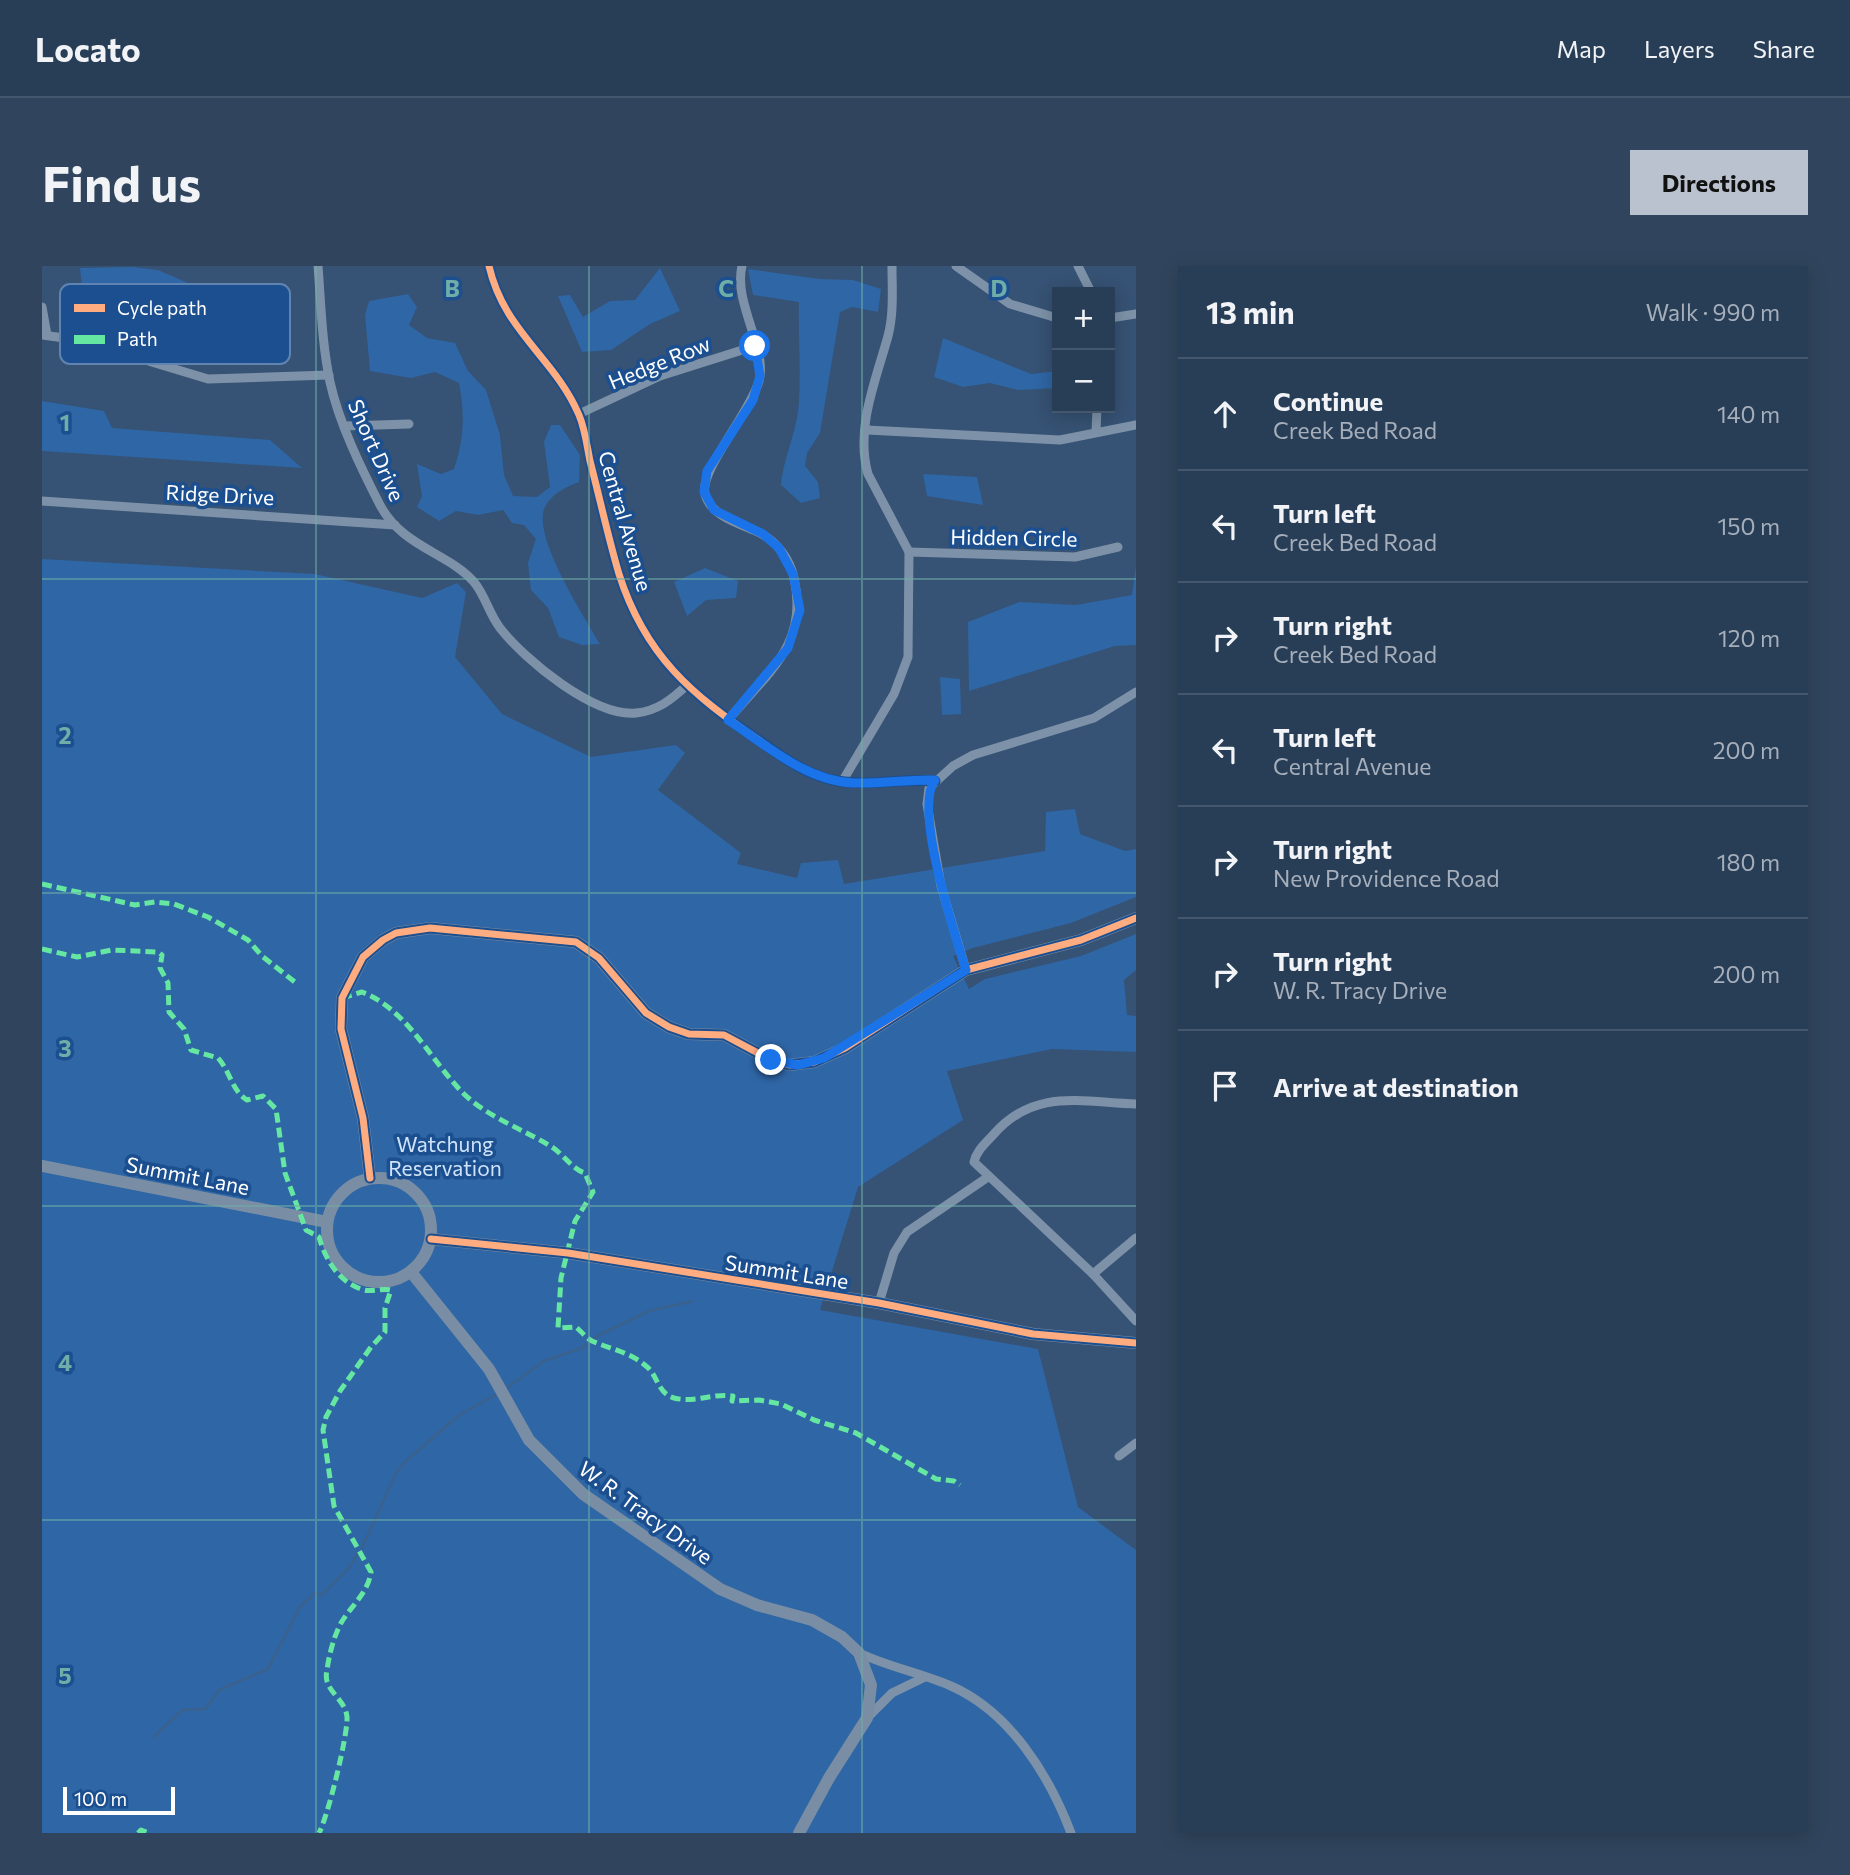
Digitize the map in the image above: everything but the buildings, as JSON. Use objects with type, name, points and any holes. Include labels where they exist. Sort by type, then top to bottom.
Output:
[{"type":"street","name":"Short Drive","points":[[318,266],[329,375],[346,426],[379,503],[395,525],[473,581],[499,627],[513,642],[550,675],[595,704],[623,713],[644,712],[663,705],[686,686]]},
{"type":"street","name":"Central Avenue","points":[[489,266],[497,293],[513,324],[563,387],[579,414],[613,553],[628,596],[646,633],[686,686],[728,720],[808,772],[842,782],[935,780]]},
{"type":"street","points":[[728,720],[788,648],[800,610],[793,574],[779,548],[763,534],[714,510],[704,492],[707,471],[753,400],[760,376],[741,293],[742,266]]},
{"type":"street","points":[[842,782],[894,694],[908,657],[909,552],[868,474],[870,392],[888,336],[893,306],[892,266]]},
{"type":"street","points":[[956,266],[1010,304],[1052,317]]},
{"type":"street","points":[[1078,266],[1088,287]]},
{"type":"street","points":[[42,307],[45,335]]},
{"type":"street","points":[[1115,317],[1136,314]]},
{"type":"street","name":"Hedge Row","points":[[579,414],[660,376],[755,346]]},
{"type":"street","points":[[158,364],[208,379],[329,375]]},
{"type":"street","points":[[1096,432],[1097,413]]},
{"type":"street","points":[[346,426],[409,425]]},
{"type":"street","points":[[867,430],[1060,440],[1136,425]]},
{"type":"street","name":"Ridge Drive","points":[[42,502],[395,525]]},
{"type":"street","name":"Hidden Circle","points":[[909,552],[1075,557],[1118,547]]},
{"type":"street","points":[[966,970],[944,900],[927,804],[929,788],[935,780],[973,755],[1094,718],[1136,692]]},
{"type":"street","points":[[370,1178],[364,1126],[344,1051],[340,1015],[351,977],[363,957],[396,933],[430,928],[576,942],[594,953],[639,1007],[660,1023],[689,1034],[724,1035],[771,1060],[789,1065],[806,1064],[834,1053],[966,970],[1134,923]]},
{"type":"street","points":[[1136,1104],[1048,1101],[1031,1105],[1005,1122],[976,1155],[974,1162],[1093,1274],[1136,1321]]},
{"type":"street","name":"Summit Lane","points":[[42,1166],[327,1222]]},
{"type":"street","points":[[880,1303],[894,1253],[907,1232],[919,1221],[988,1177]]},
{"type":"street","points":[[370,1178],[387,1178],[403,1183],[416,1193],[426,1207],[431,1223],[427,1252],[411,1272],[395,1280],[378,1283],[360,1279],[345,1270],[334,1256],[327,1240],[327,1222],[341,1193],[355,1183],[370,1178]]},
{"type":"street","points":[[1093,1274],[1136,1238]]},
{"type":"street","name":"Summit Lane","points":[[430,1239],[568,1253],[880,1303],[1033,1335],[1136,1343]]},
{"type":"street","name":"W. R. Tracy Drive","points":[[411,1272],[477,1352],[529,1440],[583,1494],[720,1589],[826,1627],[859,1653],[967,1694],[1013,1733],[1042,1774],[1071,1833]]},
{"type":"street","points":[[1119,1456],[1136,1443]]},
{"type":"street","points":[[859,1653],[870,1685],[867,1718]]},
{"type":"street","points":[[799,1833],[829,1778],[867,1718],[900,1688],[926,1677]]},
{"type":"green space","points":[[133,267],[158,270],[188,283],[207,284],[82,284],[80,268]]},
{"type":"green space","points":[[660,268],[680,311],[650,324],[611,350],[582,352],[558,296],[570,295],[583,317],[610,301],[635,300]]},
{"type":"green space","points":[[748,269],[819,279],[853,280],[881,289],[878,312],[852,307],[840,312],[820,433],[807,453],[805,466],[818,482],[820,498],[801,503],[781,485],[798,411],[799,302],[753,295]]},
{"type":"green space","points":[[408,294],[417,307],[409,325],[427,338],[455,343],[468,371],[486,390],[500,435],[504,475],[513,496],[537,497],[550,487],[544,442],[551,425],[560,425],[580,455],[579,482],[564,488],[551,498],[545,507],[543,520],[552,556],[600,644],[582,645],[559,637],[548,608],[531,590],[528,563],[536,539],[524,525],[512,523],[503,510],[478,515],[456,511],[439,521],[417,507],[422,496],[417,464],[441,474],[454,469],[462,437],[463,416],[459,383],[435,372],[411,378],[370,371],[365,315],[369,301]]},
{"type":"green space","points":[[943,338],[1031,374],[1052,372],[1052,388],[1018,390],[990,383],[963,387],[934,377]]},
{"type":"green space","points":[[42,401],[104,411],[112,428],[270,440],[302,468],[42,451]]},
{"type":"green space","points":[[923,474],[977,477],[983,505],[927,496]]},
{"type":"green space","name":"Watchung Reservation","points":[[42,559],[315,574],[422,598],[457,583],[466,592],[455,657],[502,714],[591,757],[676,745],[685,753],[658,790],[741,853],[737,864],[797,878],[801,863],[838,860],[844,884],[1045,851],[1046,812],[1075,809],[1080,834],[1125,851],[1136,849],[1136,897],[1071,923],[973,948],[953,956],[969,989],[985,979],[1081,956],[1136,934],[1136,970],[1124,980],[1127,1015],[1136,1016],[1136,1052],[1052,1049],[947,1071],[963,1120],[858,1187],[820,1310],[1038,1349],[1078,1507],[1136,1550],[1136,1833],[42,1833]]},
{"type":"green space","points":[[1136,566],[1136,645],[1115,646],[969,691],[968,622],[1019,602],[1076,605],[1132,595]]},
{"type":"green space","points":[[705,568],[738,581],[736,598],[706,600],[687,616],[674,582]]},
{"type":"green space","points":[[940,677],[960,679],[961,714],[942,715]]},
{"type":"waterway","points":[[508,1387],[544,1361],[582,1348],[599,1335],[649,1311],[693,1301]]},
{"type":"waterway","points":[[362,1548],[396,1473],[406,1461],[458,1416],[497,1394]]},
{"type":"waterway","points":[[154,1737],[182,1710],[205,1709],[219,1690],[268,1669],[299,1608],[315,1593],[321,1595],[325,1592],[350,1567],[358,1552]]},
{"type":"marked path","points":[[42,884],[135,905],[155,902],[174,904],[208,917],[248,940],[262,956],[296,983]]},
{"type":"marked path","points":[[42,949],[77,957],[112,950],[158,952],[162,955],[160,968],[168,983],[169,1012],[184,1029],[191,1050],[218,1058],[238,1091],[247,1100],[263,1096],[276,1109],[285,1173],[306,1230],[319,1237],[329,1262],[347,1282],[364,1290],[391,1290],[385,1308],[385,1332],[340,1391],[326,1417],[323,1430],[334,1506],[371,1572],[363,1593],[338,1628],[329,1658],[326,1677],[347,1717],[337,1775],[319,1833]]},
{"type":"marked path","points":[[342,998],[362,992],[378,1000],[406,1023],[464,1094],[495,1117],[552,1147],[576,1169],[585,1173],[593,1192],[575,1221],[561,1278],[558,1328],[576,1327],[592,1341],[640,1361],[650,1370],[668,1396],[689,1399],[726,1395],[733,1396],[732,1401],[759,1400],[781,1404],[814,1420],[856,1433],[936,1479],[954,1481],[960,1485]]},
{"type":"marked path","points":[[138,1833],[141,1830],[149,1833]]},
{"type":"cycle path","points":[[489,266],[506,309],[557,377],[579,415],[619,574],[642,628],[674,671],[692,690],[735,724],[811,773],[855,783],[935,781]]},
{"type":"cycle path","points":[[370,1178],[363,1118],[341,1029],[342,998],[363,957],[396,933],[430,928],[576,942],[599,958],[646,1013],[669,1027],[689,1034],[724,1035],[771,1060],[789,1065],[814,1062],[845,1048],[966,970],[1081,940],[1136,918]]},
{"type":"cycle path","points":[[431,1239],[568,1253],[879,1303],[1033,1334],[1136,1343]]},
{"type":"route","points":[[755,346],[760,376],[753,400],[707,471],[704,492],[714,510],[763,534],[779,548],[788,560],[793,574],[800,610],[795,634],[788,648],[728,720],[808,772],[829,779],[853,783],[935,780],[929,788],[927,804],[944,900],[966,970],[845,1048],[824,1058],[798,1065],[771,1060]]}]
